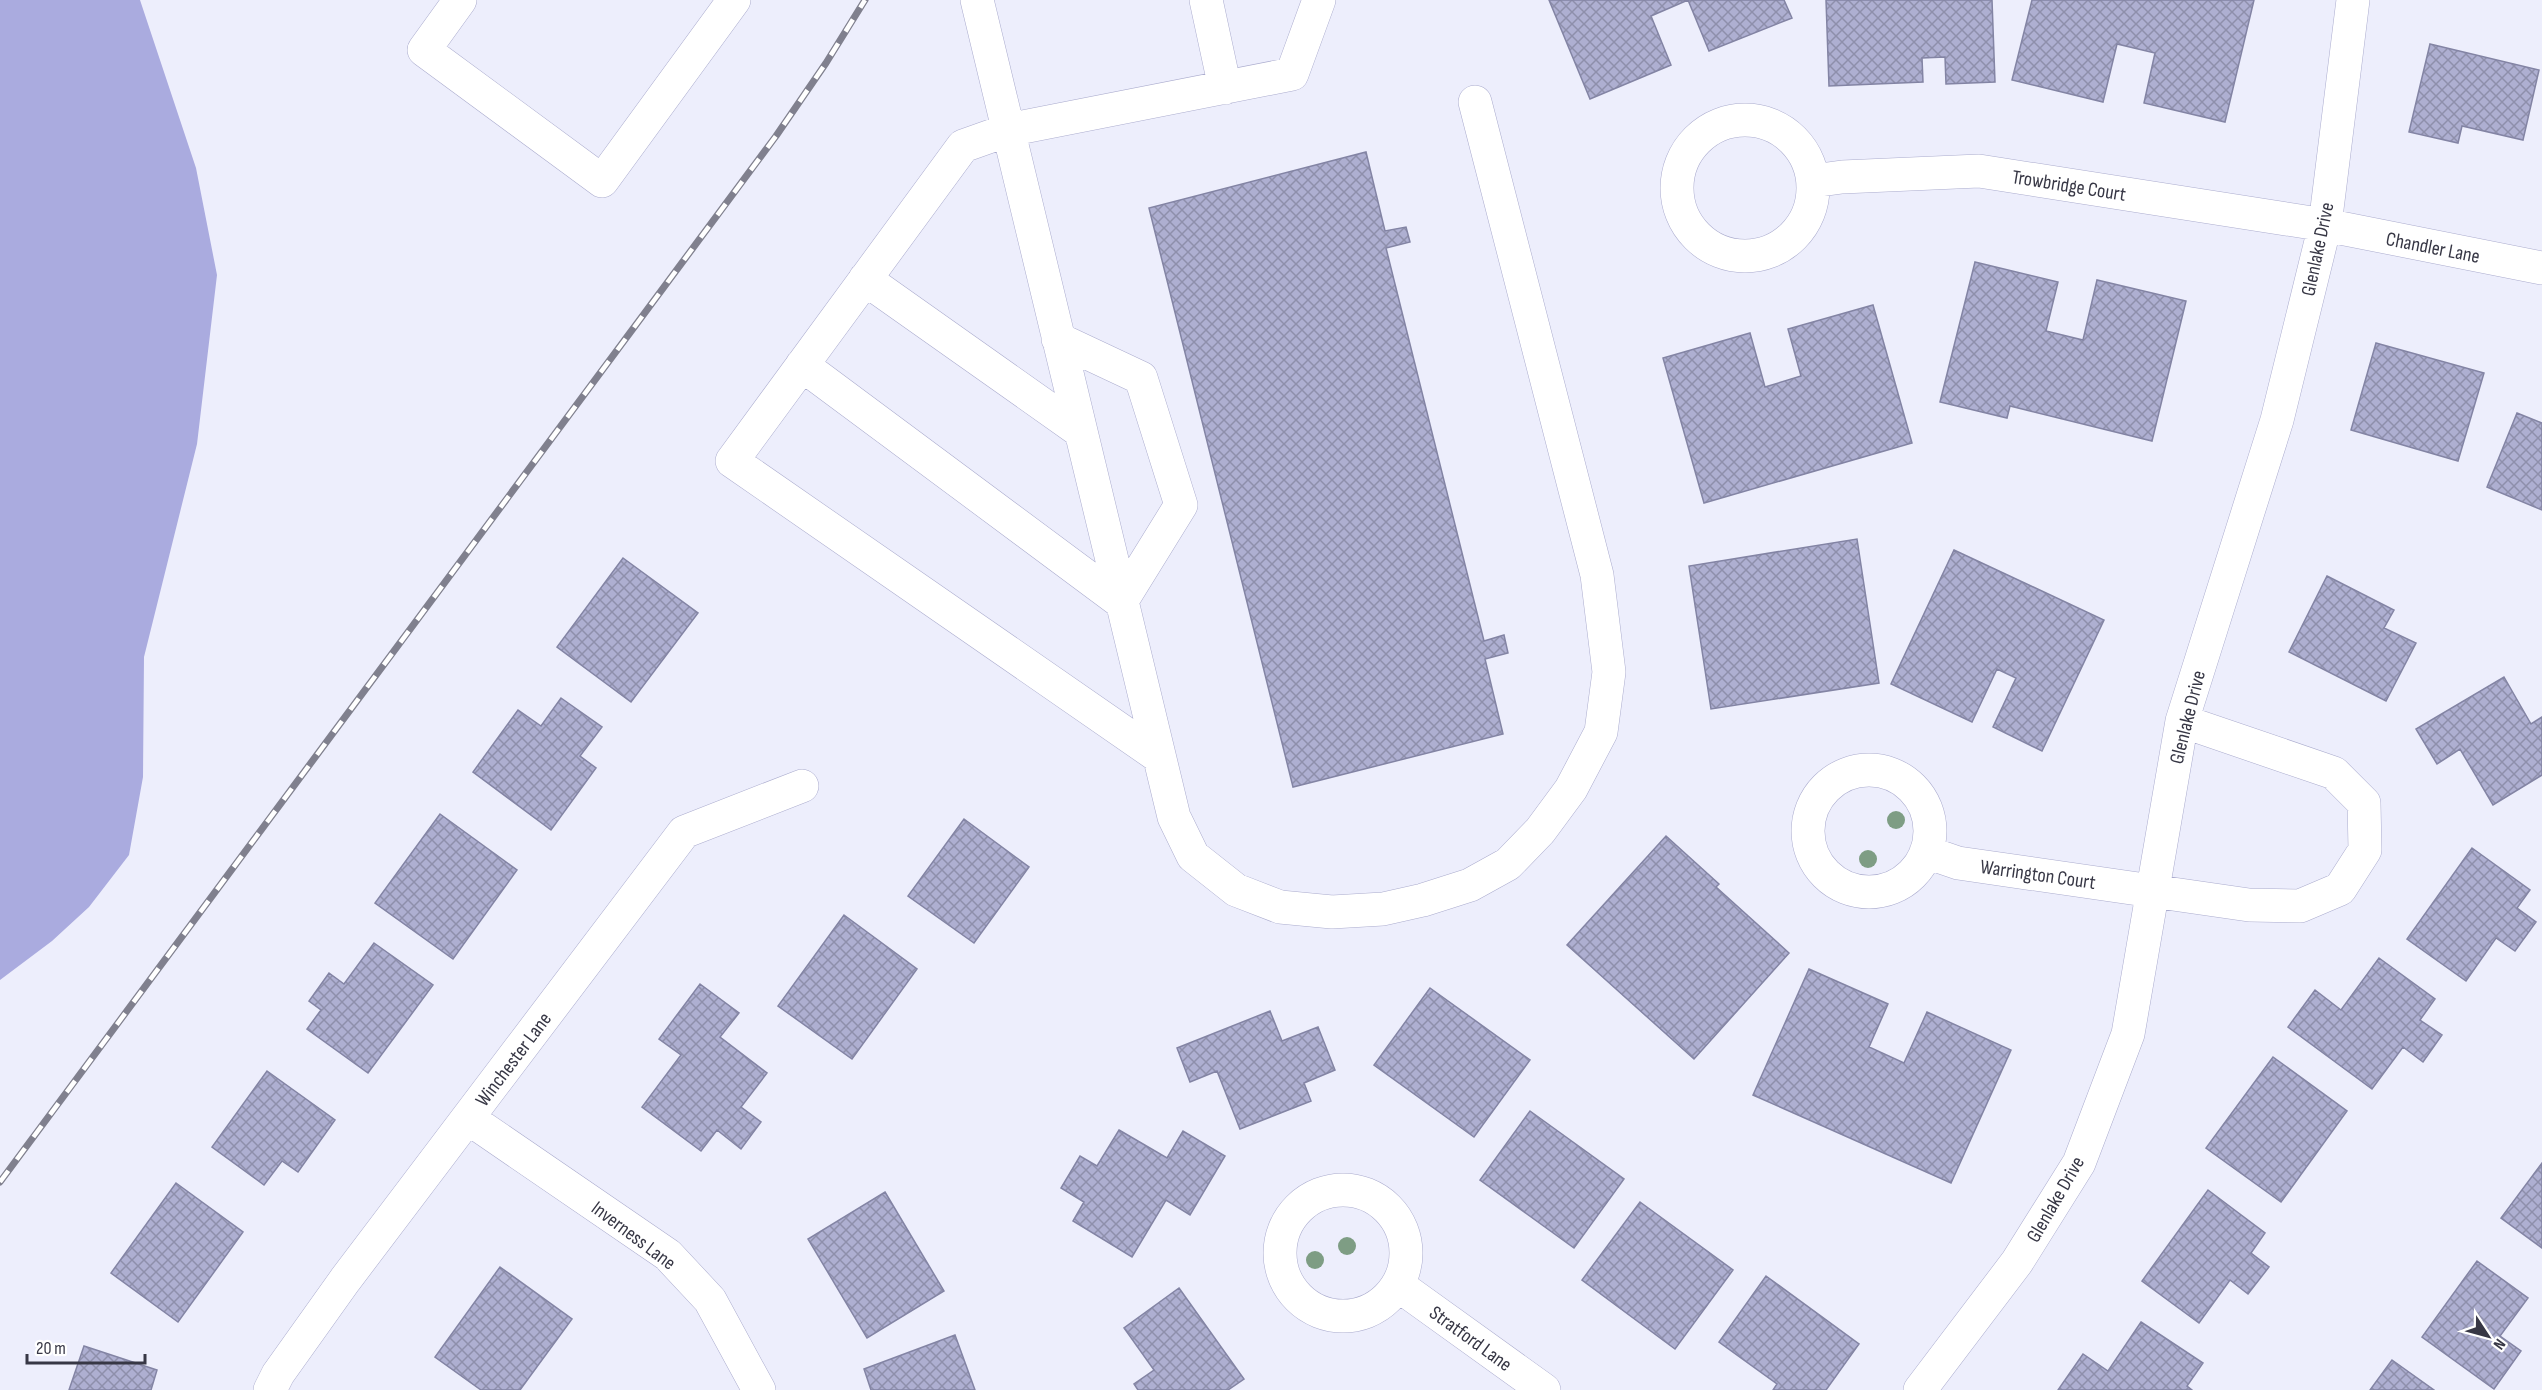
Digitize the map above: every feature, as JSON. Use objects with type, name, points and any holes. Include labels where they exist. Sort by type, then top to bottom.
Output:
[{"type":"street","points":[[460,0],[424,50],[602,181],[734,0]]},
{"type":"street","points":[[977,0],[1173,817],[1193,856],[1236,890],[1280,907],[1332,912],[1383,909],[1423,900],[1470,885],[1508,864],[1540,831],[1571,789],[1601,732],[1610,672],[1597,575],[1475,102]]},
{"type":"street","points":[[1206,0],[1225,88]]},
{"type":"street","points":[[1158,756],[732,460],[963,146],[1008,130],[1293,75],[1319,0]]},
{"type":"street","name":"Glenlake Drive","points":[[1920,1390],[2018,1262],[2079,1163],[2128,1034],[2151,889],[2182,721],[2277,420],[2325,225],[2354,0]]},
{"type":"street","points":[[1737,120],[1759,121],[1779,128],[1796,142],[1807,160],[1813,181],[1811,204],[1802,226],[1785,243],[1764,253],[1741,256],[1718,251],[1699,238],[1685,220],[1678,197],[1678,176],[1685,155],[1698,138],[1716,126],[1737,120]]},
{"type":"street","name":"Trowbridge Court","points":[[1813,181],[1842,177],[1979,171],[2325,225]]},
{"type":"street","name":"Chandler Lane","points":[[2325,225],[2542,268]]},
{"type":"street","points":[[865,279],[1080,431]]},
{"type":"street","points":[[1058,339],[1141,378],[1181,505],[1121,602]]},
{"type":"street","points":[[802,365],[1121,602]]},
{"type":"street","name":"Warrington Court","points":[[1926,852],[1958,863],[2151,889],[2249,905],[2300,906],[2340,889],[2365,850],[2364,803],[2334,773],[2182,721]]},
{"type":"street","name":"Winchester Lane","points":[[270,1390],[278,1374],[345,1280],[684,832],[802,786]]},
{"type":"street","name":"Inverness Lane","points":[[468,1118],[668,1255],[710,1300],[759,1390]]},
{"type":"street","name":"Stratford Lane","points":[[1398,1285],[1544,1390]]},
{"type":"water","points":[[0,0],[140,0],[196,168],[217,275],[197,444],[144,657],[143,777],[129,855],[89,907],[52,941],[0,980]]},
{"type":"building","points":[[1549,0],[1688,0],[1651,16],[1671,65],[1590,99]]},
{"type":"building","points":[[1688,0],[1784,0],[1792,18],[1709,51]]},
{"type":"building","points":[[1826,0],[1992,0],[1995,82],[1946,84],[1945,57],[1922,58],[1923,82],[1829,86]]},
{"type":"building","points":[[2032,0],[2254,0],[2225,122],[2144,103],[2155,53],[2117,44],[2103,102],[2012,80]]},
{"type":"building","points":[[2430,44],[2539,70],[2523,140],[2462,126],[2458,143],[2409,132]]},
{"type":"building","points":[[1366,152],[1385,231],[1406,227],[1410,242],[1386,248],[1484,641],[1504,635],[1508,653],[1485,659],[1503,734],[1293,787],[1149,208]]},
{"type":"building","points":[[1975,262],[2058,282],[2046,331],[2083,340],[2097,280],[2186,301],[2152,441],[2010,406],[2007,418],[1940,402]]},
{"type":"building","points":[[1873,305],[1912,443],[1704,503],[1663,358],[1750,333],[1765,387],[1801,376],[1788,329]]},
{"type":"building","points":[[2376,343],[2484,373],[2458,461],[2351,430]]},
{"type":"building","points":[[2517,413],[2542,423],[2542,510],[2487,487]]},
{"type":"building","points":[[1857,539],[1879,683],[1711,709],[1689,566]]},
{"type":"building","points":[[1954,550],[2104,620],[2042,751],[1993,727],[2016,678],[1997,669],[1972,722],[1891,684]]},
{"type":"building","points":[[623,558],[698,613],[631,702],[557,647]]},
{"type":"building","points":[[2327,576],[2394,610],[2384,628],[2416,643],[2386,701],[2289,652]]},
{"type":"building","points":[[2504,677],[2531,724],[2542,717],[2542,775],[2493,805],[2460,749],[2437,764],[2416,729]]},
{"type":"building","points":[[561,698],[602,727],[580,756],[596,768],[551,830],[473,772],[518,710],[541,726]]},
{"type":"building","points":[[440,814],[517,870],[453,959],[375,903]]},
{"type":"building","points":[[964,819],[1029,867],[974,943],[908,896]]},
{"type":"building","points":[[1666,836],[1719,884],[1716,887],[1789,953],[1694,1059],[1567,945]]},
{"type":"building","points":[[2472,848],[2530,890],[2517,908],[2536,922],[2515,951],[2496,938],[2466,981],[2407,939]]},
{"type":"building","points":[[844,915],[917,969],[852,1059],[778,1006]]},
{"type":"building","points":[[374,943],[433,985],[368,1073],[307,1029],[321,1010],[309,1001],[329,973],[344,984]]},
{"type":"building","points":[[2379,958],[2435,999],[2420,1020],[2442,1035],[2423,1062],[2403,1047],[2372,1089],[2288,1027],[2315,990],[2341,1010]]},
{"type":"building","points":[[1809,969],[1888,1004],[1869,1047],[1904,1063],[1927,1012],[2011,1050],[1951,1183],[1753,1095]]},
{"type":"building","points":[[700,984],[739,1013],[720,1037],[767,1073],[741,1107],[761,1122],[741,1149],[717,1130],[701,1151],[642,1107],[681,1055],[659,1039]]},
{"type":"building","points":[[1430,988],[1530,1060],[1474,1137],[1374,1065]]},
{"type":"building","points":[[1270,1011],[1282,1041],[1318,1027],[1335,1070],[1304,1083],[1311,1101],[1240,1129],[1217,1071],[1190,1082],[1177,1048]]},
{"type":"building","points":[[2273,1057],[2347,1111],[2281,1202],[2206,1148]]},
{"type":"building","points":[[267,1071],[335,1120],[298,1172],[282,1161],[264,1185],[212,1147]]},
{"type":"building","points":[[1530,1111],[1624,1179],[1574,1248],[1480,1180]]},
{"type":"building","points":[[1119,1130],[1167,1158],[1183,1131],[1225,1156],[1190,1215],[1166,1200],[1132,1257],[1073,1221],[1084,1202],[1061,1188],[1080,1156],[1097,1166]]},
{"type":"building","points":[[2542,1163],[2542,1248],[2501,1218]]},
{"type":"building","points":[[176,1183],[243,1232],[178,1322],[111,1273]]},
{"type":"building","points":[[2208,1190],[2265,1233],[2251,1253],[2269,1267],[2248,1294],[2230,1280],[2199,1323],[2142,1281]]},
{"type":"building","points":[[885,1192],[944,1291],[867,1338],[808,1239]]},
{"type":"building","points":[[1640,1202],[1733,1270],[1675,1349],[1582,1280]]},
{"type":"building","points":[[2477,1261],[2528,1298],[2500,1336],[2521,1351],[2494,1389],[2422,1337]]},
{"type":"building","points":[[500,1267],[572,1319],[520,1390],[481,1390],[435,1357]]},
{"type":"building","points":[[1766,1276],[1859,1344],[1826,1390],[1773,1390],[1777,1384],[1719,1342]]},
{"type":"building","points":[[1179,1288],[1244,1379],[1228,1390],[1138,1390],[1134,1384],[1154,1370],[1124,1328]]},
{"type":"building","points":[[2141,1322],[2203,1363],[2187,1386],[2192,1390],[2058,1390],[2083,1354],[2108,1371]]},
{"type":"building","points":[[955,1335],[975,1390],[871,1390],[864,1369]]},
{"type":"building","points":[[84,1346],[157,1370],[151,1390],[69,1390]]},
{"type":"building","points":[[2392,1360],[2434,1390],[2370,1390]]},
{"type":"railway","points":[[0,1182],[776,136],[826,63],[865,0]]}]
